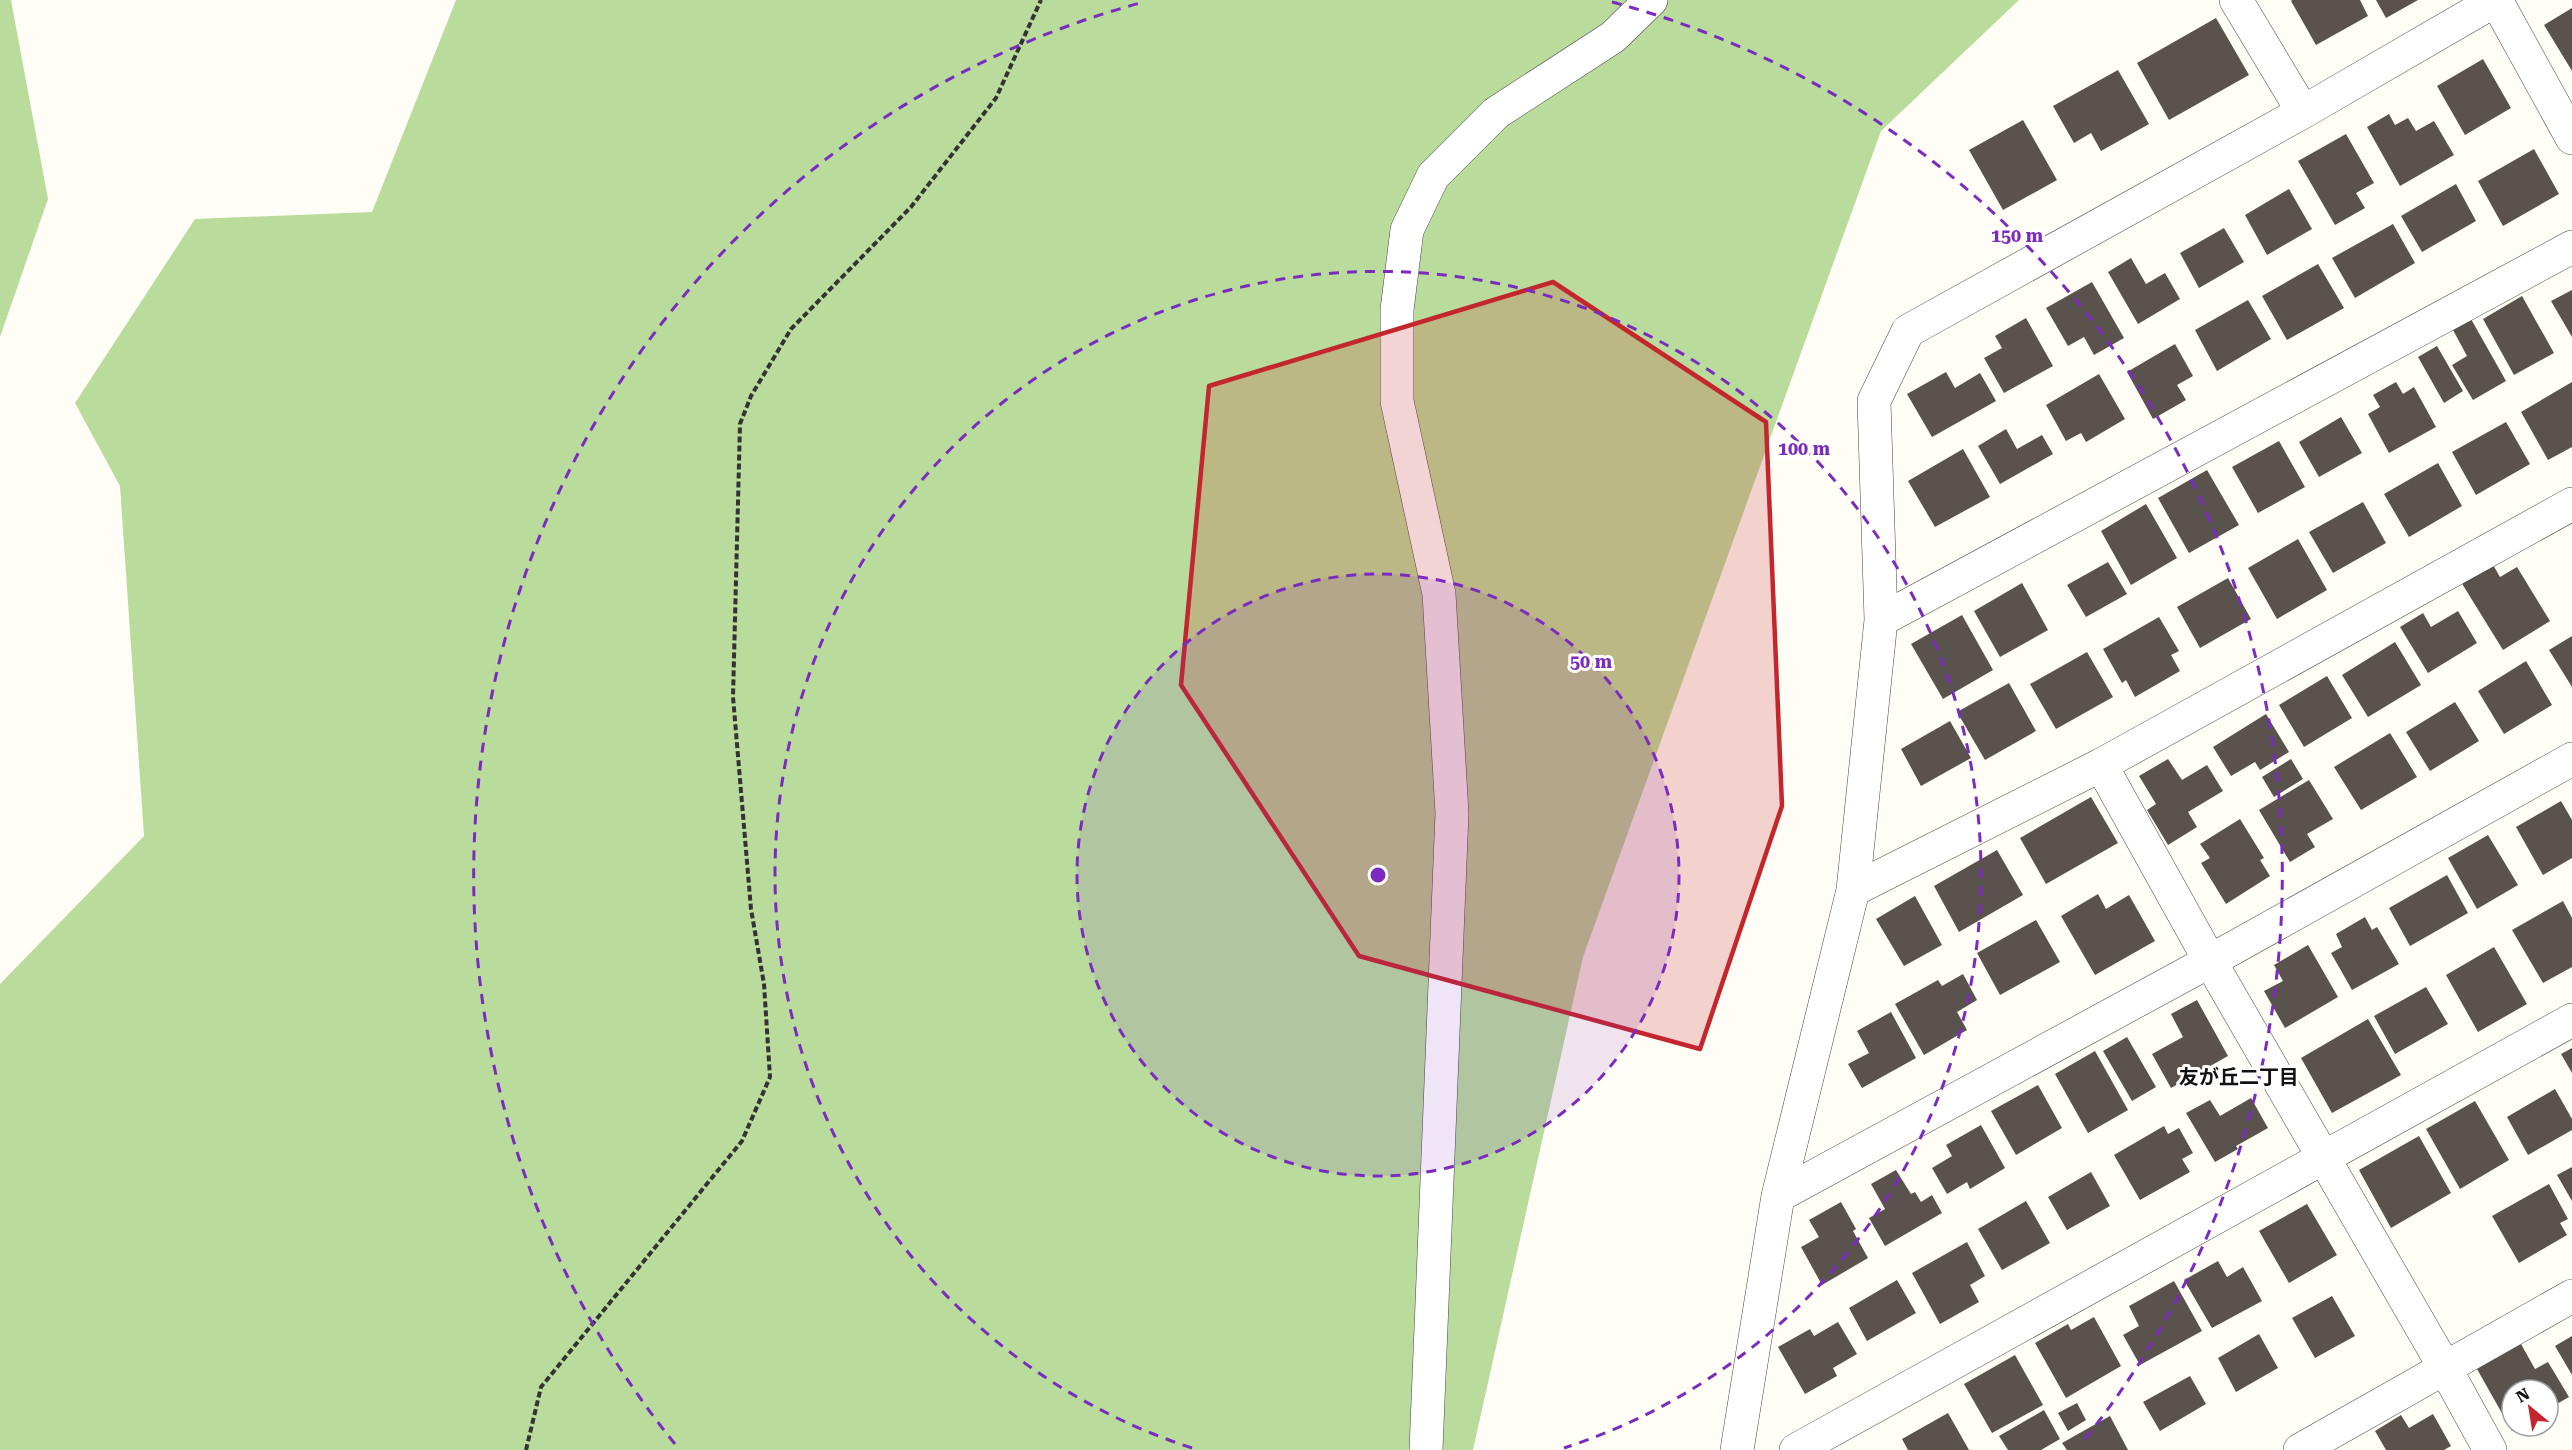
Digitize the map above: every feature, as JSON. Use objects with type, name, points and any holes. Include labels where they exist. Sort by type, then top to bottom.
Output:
[{"type":"street","points":[[1426,1450],[1452,813],[1439,594],[1397,401],[1397,310],[1407,230],[1433,176],[1496,113],[1613,37],[1651,0]]},
{"type":"street","points":[[2236,0],[2303,112]]},
{"type":"street","points":[[1737,1450],[1778,1196],[1853,890],[1881,620],[1874,401],[1908,331],[2303,112],[2496,0],[2572,138]]},
{"type":"street","points":[[1881,620],[2572,247]]},
{"type":"street","points":[[1853,890],[2101,765],[2572,504]]},
{"type":"street","points":[[1778,1196],[2210,962],[2572,759]]},
{"type":"street","points":[[2101,765],[2210,962],[2325,1158],[2490,1450]]},
{"type":"street","points":[[1796,1450],[2572,1020]]},
{"type":"street","points":[[2300,1450],[2572,1296]]},
{"type":"path","points":[[526,1450],[541,1387],[742,1141],[770,1077],[764,984],[752,909],[734,697],[740,424],[751,396],[791,329],[911,207],[996,98],[1041,0]]},
{"type":"highlighted area","points":[[1553,282],[1766,422],[1782,806],[1700,1049],[1359,956],[1181,685],[1209,386]]},
{"type":"green space","points":[[0,0],[11,0],[48,199],[0,337]]},
{"type":"green space","points":[[456,0],[2019,0],[1881,131],[1583,957],[1473,1450],[0,1450],[0,984],[144,836],[120,486],[75,403],[195,219],[372,212]]},
{"type":"building","points":[[2292,0],[2360,0],[2368,16],[2316,45]]},
{"type":"building","points":[[2376,0],[2418,0],[2386,18]]},
{"type":"building","points":[[2572,8],[2572,71],[2544,25]]},
{"type":"building","points":[[2216,18],[2249,75],[2169,120],[2137,63]]},
{"type":"building","points":[[2483,59],[2511,108],[2465,135],[2437,86]]},
{"type":"building","points":[[2118,70],[2149,124],[2101,151],[2091,133],[2074,143],[2053,106]]},
{"type":"building","points":[[2389,114],[2395,125],[2408,118],[2416,131],[2434,121],[2454,155],[2400,186],[2367,127]]},
{"type":"building","points":[[2023,120],[2057,180],[2003,210],[1969,150]]},
{"type":"building","points":[[2346,134],[2374,183],[2356,193],[2365,208],[2335,225],[2298,161]]},
{"type":"building","points":[[2534,149],[2559,194],[2503,226],[2478,181]]},
{"type":"building","points":[[2456,184],[2476,221],[2422,252],[2401,216]]},
{"type":"building","points":[[2289,189],[2312,229],[2267,255],[2245,215]]},
{"type":"building","points":[[2393,224],[2415,263],[2355,298],[2332,258]]},
{"type":"building","points":[[2224,228],[2244,262],[2199,288],[2180,253]]},
{"type":"building","points":[[2131,258],[2146,284],[2165,273],[2180,299],[2138,324],[2108,272]]},
{"type":"building","points":[[2318,264],[2344,308],[2287,340],[2262,296]]},
{"type":"building","points":[[2092,282],[2124,338],[2094,355],[2084,337],[2068,346],[2046,308]]},
{"type":"building","points":[[2572,290],[2572,337],[2551,301]]},
{"type":"building","points":[[2522,296],[2554,353],[2514,375],[2483,319]]},
{"type":"building","points":[[2248,300],[2271,339],[2217,371],[2195,330]]},
{"type":"building","points":[[2026,318],[2053,366],[2004,393],[1984,358],[2002,348],[1995,336]]},
{"type":"building","points":[[2471,319],[2506,381],[2473,400],[2452,365],[2467,356],[2453,330]]},
{"type":"building","points":[[2175,344],[2193,376],[2177,385],[2186,400],[2153,419],[2127,372]]},
{"type":"building","points":[[2437,346],[2463,391],[2444,403],[2418,357]]},
{"type":"building","points":[[1946,372],[1955,388],[1980,373],[1996,401],[1932,437],[1907,394]]},
{"type":"building","points":[[2099,374],[2125,419],[2086,442],[2081,433],[2066,441],[2046,405]]},
{"type":"building","points":[[2396,382],[2403,394],[2414,387],[2436,427],[2389,453],[2368,414],[2380,407],[2373,395]]},
{"type":"building","points":[[2572,382],[2572,447],[2548,460],[2521,412]]},
{"type":"building","points":[[2341,417],[2362,453],[2319,477],[2299,442]]},
{"type":"building","points":[[2506,422],[2530,464],[2476,495],[2452,452]]},
{"type":"building","points":[[2006,429],[2017,449],[2042,435],[2053,454],[2000,484],[1978,446]]},
{"type":"building","points":[[2279,441],[2305,487],[2258,513],[2232,467]]},
{"type":"building","points":[[1963,449],[1990,497],[1935,527],[1908,481]]},
{"type":"building","points":[[2438,463],[2462,506],[2409,537],[2384,494]]},
{"type":"building","points":[[2207,470],[2239,525],[2189,553],[2158,498]]},
{"type":"building","points":[[2363,502],[2386,543],[2333,573],[2309,532]]},
{"type":"building","points":[[2146,504],[2177,558],[2131,585],[2101,531]]},
{"type":"building","points":[[2298,539],[2327,590],[2277,619],[2248,568]]},
{"type":"building","points":[[2108,562],[2127,594],[2086,617],[2067,585]]},
{"type":"building","points":[[2492,563],[2500,577],[2517,567],[2550,621],[2503,650],[2461,582]]},
{"type":"building","points":[[2228,578],[2251,619],[2200,648],[2177,607]]},
{"type":"building","points":[[2022,583],[2048,630],[2000,657],[1974,611]]},
{"type":"building","points":[[2458,611],[2477,643],[2428,673],[2400,627],[2423,613],[2431,627]]},
{"type":"building","points":[[1962,615],[1993,670],[1943,699],[1911,644]]},
{"type":"building","points":[[2159,617],[2179,651],[2171,655],[2180,671],[2135,697],[2126,680],[2122,683],[2103,649]]},
{"type":"building","points":[[2572,636],[2572,687],[2549,650]]},
{"type":"building","points":[[2395,642],[2421,685],[2368,717],[2342,675]]},
{"type":"building","points":[[2087,652],[2113,697],[2056,729],[2030,684]]},
{"type":"building","points":[[2526,661],[2552,705],[2504,734],[2478,691]]},
{"type":"building","points":[[2327,676],[2352,718],[2304,747],[2279,705]]},
{"type":"building","points":[[2009,683],[2036,731],[1985,760],[1957,712]]},
{"type":"building","points":[[2455,702],[2479,741],[2430,771],[2406,732]]},
{"type":"building","points":[[2266,714],[2289,752],[2260,770],[2255,762],[2231,776],[2213,747]]},
{"type":"building","points":[[1950,721],[1971,758],[1921,786],[1901,749]]},
{"type":"building","points":[[2390,733],[2417,777],[2361,810],[2334,767]]},
{"type":"building","points":[[2168,759],[2182,780],[2207,765],[2223,791],[2188,812],[2197,827],[2168,845],[2147,810],[2156,804],[2139,776]]},
{"type":"building","points":[[2291,759],[2303,779],[2274,797],[2262,777]]},
{"type":"building","points":[[2309,780],[2333,819],[2307,834],[2315,847],[2290,862],[2259,810]]},
{"type":"building","points":[[2091,797],[2118,843],[2046,884],[2020,838]]},
{"type":"building","points":[[2561,801],[2572,820],[2572,858],[2543,875],[2516,827]]},
{"type":"building","points":[[2240,819],[2264,858],[2260,860],[2270,876],[2226,904],[2201,863],[2210,858],[2200,844]]},
{"type":"building","points":[[2488,835],[2518,885],[2477,909],[2448,858]]},
{"type":"building","points":[[1997,850],[2023,895],[1959,932],[1934,886]]},
{"type":"building","points":[[2447,875],[2468,913],[2410,946],[2389,908]]},
{"type":"building","points":[[2098,894],[2106,909],[2129,895],[2155,941],[2095,975],[2061,916]]},
{"type":"building","points":[[1915,896],[1942,945],[1904,966],[1876,919]]},
{"type":"building","points":[[2563,901],[2572,918],[2572,967],[2543,983],[2512,930]]},
{"type":"building","points":[[2365,917],[2372,930],[2377,927],[2399,964],[2352,990],[2331,953],[2342,947],[2336,934]]},
{"type":"building","points":[[2036,920],[2060,962],[2000,995],[1977,953]]},
{"type":"building","points":[[2308,945],[2338,997],[2285,1028],[2264,991],[2283,981],[2274,965]]},
{"type":"building","points":[[2494,947],[2527,1004],[2478,1032],[2446,975]]},
{"type":"building","points":[[1963,974],[1977,1000],[1957,1012],[1967,1030],[1924,1055],[1895,1004],[1938,980],[1942,986]]},
{"type":"building","points":[[2426,987],[2448,1024],[2395,1054],[2374,1016]]},
{"type":"building","points":[[2197,1000],[2228,1056],[2171,1088],[2152,1054],[2183,1037],[2171,1014]]},
{"type":"building","points":[[1891,1012],[1916,1058],[1862,1088],[1848,1064],[1869,1053],[1857,1031]]},
{"type":"building","points":[[2368,1019],[2401,1075],[2332,1113],[2301,1058]]},
{"type":"building","points":[[2127,1037],[2156,1087],[2132,1101],[2103,1051]]},
{"type":"building","points":[[2572,1048],[2572,1073],[2561,1054]]},
{"type":"building","points":[[2095,1051],[2128,1110],[2088,1133],[2055,1074]]},
{"type":"building","points":[[2038,1085],[2062,1128],[2016,1155],[1991,1111]]},
{"type":"building","points":[[2555,1089],[2572,1119],[2572,1130],[2528,1155],[2507,1117]]},
{"type":"building","points":[[2251,1098],[2268,1128],[2236,1146],[2238,1149],[2215,1162],[2186,1113],[2210,1100],[2220,1116]]},
{"type":"building","points":[[2475,1101],[2509,1160],[2460,1189],[2426,1129]]},
{"type":"building","points":[[1981,1125],[2005,1168],[1970,1189],[1967,1182],[1947,1194],[1932,1168],[1952,1156],[1946,1145]]},
{"type":"building","points":[[2164,1126],[2168,1134],[2179,1128],[2193,1153],[2182,1159],[2190,1172],[2140,1200],[2114,1155]]},
{"type":"building","points":[[2419,1136],[2451,1193],[2391,1228],[2359,1170]]},
{"type":"building","points":[[2572,1167],[2572,1201],[2557,1175]]},
{"type":"building","points":[[1896,1170],[1911,1194],[1915,1192],[1921,1202],[1932,1195],[1942,1213],[1885,1246],[1869,1218],[1885,1209],[1871,1184]]},
{"type":"building","points":[[2091,1172],[2110,1206],[2067,1230],[2048,1197]]},
{"type":"building","points":[[2549,1184],[2568,1219],[2560,1223],[2567,1235],[2519,1263],[2492,1216]]},
{"type":"building","points":[[2026,1201],[2050,1243],[2002,1270],[1978,1229]]},
{"type":"building","points":[[1841,1202],[1868,1258],[1822,1285],[1801,1247],[1819,1237],[1809,1220]]},
{"type":"building","points":[[2307,1204],[2337,1255],[2289,1283],[2259,1231]]},
{"type":"building","points":[[1967,1242],[1985,1276],[1970,1285],[1979,1302],[1940,1324],[1912,1273]]},
{"type":"building","points":[[2218,1261],[2227,1277],[2243,1267],[2262,1301],[2212,1328],[2184,1280]]},
{"type":"building","points":[[1897,1280],[1916,1313],[1867,1341],[1849,1308]]},
{"type":"building","points":[[2174,1281],[2202,1331],[2140,1365],[2123,1335],[2139,1326],[2129,1306]]},
{"type":"building","points":[[2332,1296],[2355,1336],[2315,1358],[2292,1318]]},
{"type":"building","points":[[2094,1317],[2121,1366],[2066,1398],[2035,1343],[2068,1324],[2071,1330]]},
{"type":"building","points":[[1838,1322],[1857,1354],[1833,1368],[1837,1376],[1805,1394],[1778,1347],[1810,1329],[1814,1336]]},
{"type":"building","points":[[2259,1334],[2278,1368],[2236,1392],[2218,1358]]},
{"type":"building","points":[[2572,1336],[2572,1375],[2555,1346]]},
{"type":"building","points":[[2521,1344],[2535,1369],[2548,1362],[2558,1378],[2500,1378],[2500,1410],[2477,1369]]},
{"type":"building","points":[[2015,1355],[2043,1405],[1992,1433],[1964,1384]]},
{"type":"building","points":[[2190,1376],[2206,1404],[2160,1431],[2143,1402]]},
{"type":"building","points":[[2560,1382],[2569,1397],[2560,1402]]},
{"type":"building","points":[[2077,1403],[2086,1420],[2068,1431],[2058,1413]]},
{"type":"building","points":[[2044,1410],[2060,1439],[2041,1450],[2008,1450],[1999,1436]]},
{"type":"building","points":[[1948,1413],[1969,1450],[1908,1450],[1902,1439]]},
{"type":"building","points":[[2433,1414],[2451,1446],[2444,1450],[2386,1450],[2375,1431],[2401,1415],[2409,1428]]},
{"type":"building","points":[[2110,1416],[2128,1450],[2067,1450],[2062,1443]]},
{"type":"district","name":"友が丘二丁目","points":[[2239,1077]]}]
